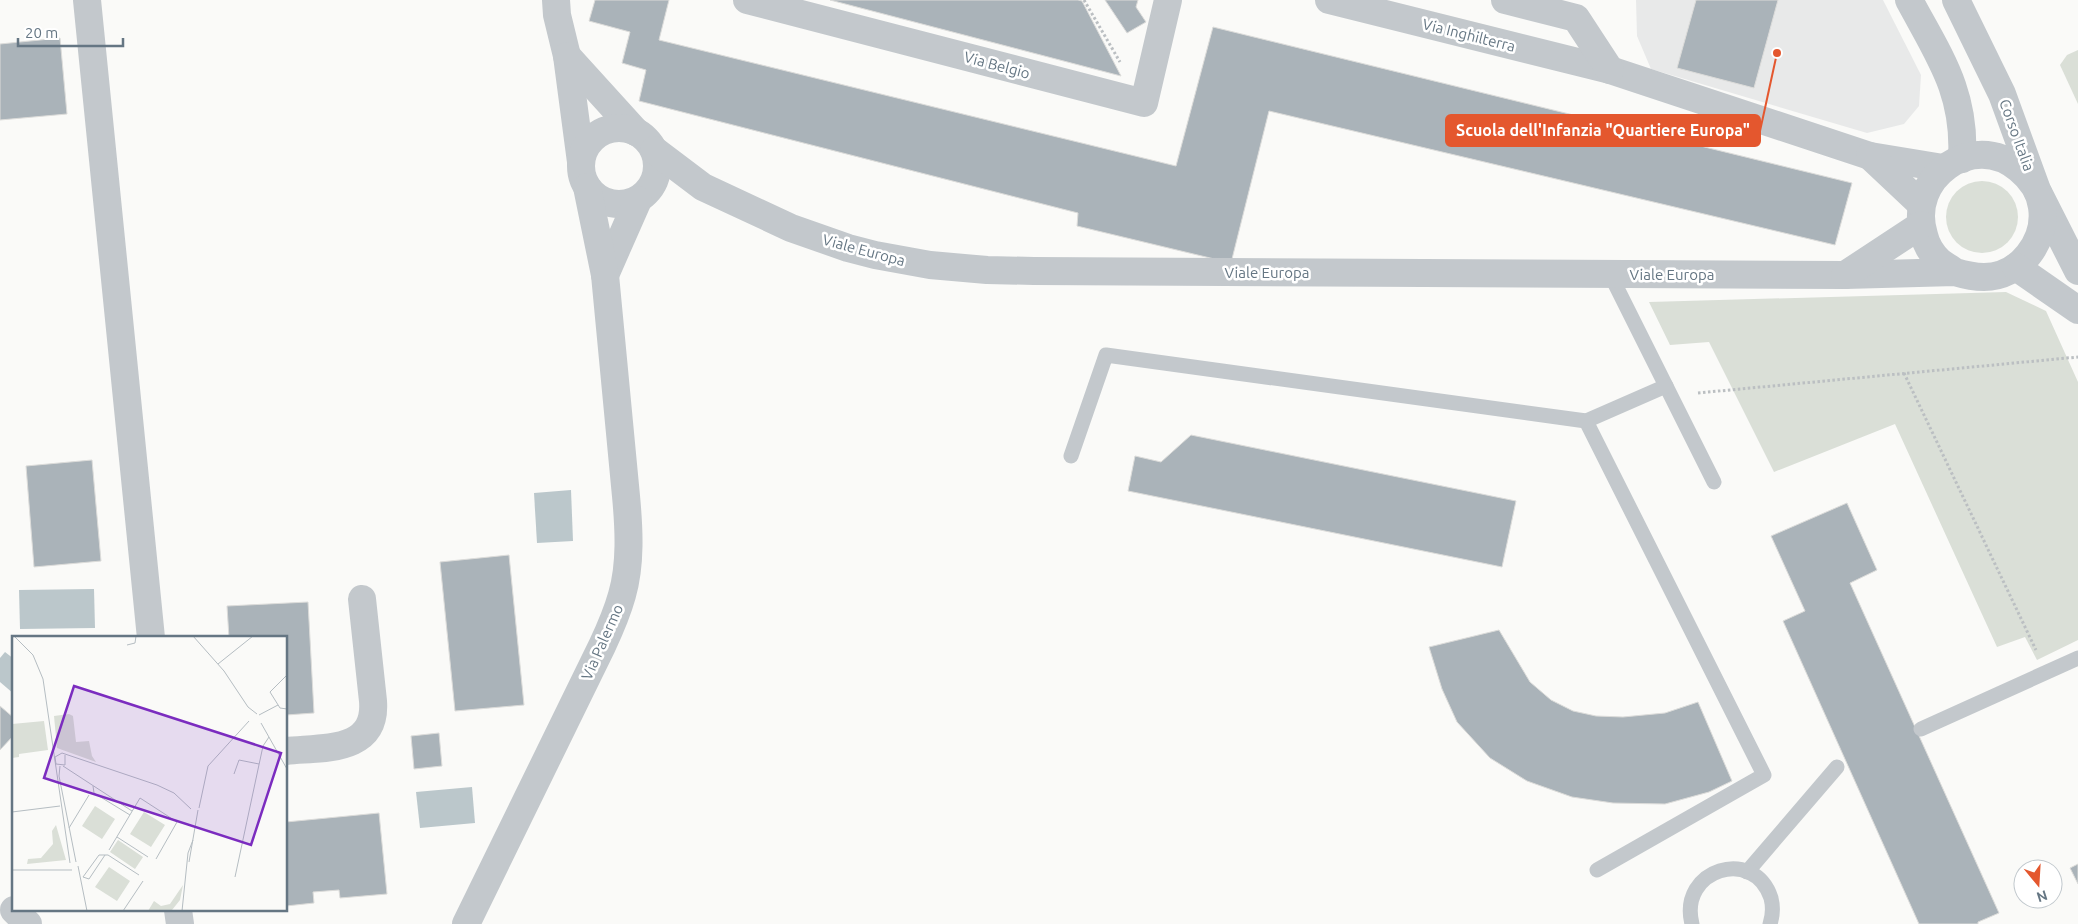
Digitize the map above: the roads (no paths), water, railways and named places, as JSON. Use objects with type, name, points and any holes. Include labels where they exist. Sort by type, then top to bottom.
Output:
[{"type":"street","points":[[87,0],[151,636]]},
{"type":"street","name":"Via Belgio","points":[[747,0],[1144,103],[1168,0]]},
{"type":"street","name":"Via Inghilterra","points":[[1329,0],[1610,70],[1870,156],[1952,163]]},
{"type":"street","points":[[1506,0],[1576,18],[1610,70]]},
{"type":"street","points":[[1909,0],[1955,91],[1961,114],[1952,163]]},
{"type":"street","name":"Corso Italia","points":[[1956,0],[2002,94],[2037,190],[2078,271]]},
{"type":"street","name":"Viale Europa","points":[[558,5],[584,175]]},
{"type":"street","name":"Viale Europa","points":[[567,56],[645,141],[703,187],[760,215],[823,240],[875,255],[957,268],[1034,271],[1845,275],[1955,272]]},
{"type":"street","points":[[643,196],[657,172],[657,161],[645,141],[624,128],[612,128],[591,140],[584,150],[584,175],[594,196],[604,202],[627,204],[643,196],[703,187]]},
{"type":"street","points":[[1980,155],[1997,157],[2013,164],[2027,175],[2037,190],[2042,206],[2042,224],[2038,240],[2029,255],[2016,267],[2002,274],[1986,277],[1970,276],[1955,272],[1938,260],[1926,244],[1921,214],[1929,184],[1952,163],[1980,155]]},
{"type":"street","name":"Via Inghilterra","points":[[1870,156],[1921,214]]},
{"type":"street","name":"Via Palermo","points":[[466,924],[615,618],[623,594],[627,570],[628,523],[605,275],[584,175]]},
{"type":"street","name":"Via Palermo","points":[[605,275],[643,196]]},
{"type":"street","points":[[1845,275],[1921,214]]},
{"type":"street","points":[[2016,267],[2078,310]]},
{"type":"street","points":[[288,750],[348,744],[358,739],[367,731],[374,710],[362,599]]},
{"type":"street","points":[[0,897],[12,908]]},
{"type":"street","points":[[16,912],[28,924]]},
{"type":"lane","points":[[1610,274],[1714,482]]},
{"type":"lane","points":[[1071,456],[1106,354],[1586,421],[1668,390]]},
{"type":"lane","points":[[1586,421],[1764,775],[1597,870]]},
{"type":"lane","points":[[1921,729],[2078,658]]},
{"type":"lane","points":[[1748,872],[1837,767]]},
{"type":"lane","points":[[1692,924],[1690,909],[1692,896],[1699,884],[1709,875],[1721,870],[1734,869],[1748,872],[1760,880],[1768,890],[1772,904],[1770,924]]},
{"type":"place","name":"Scuola dell'Infanzia \"Quartiere Europa\"","points":[[1777,53]]}]
